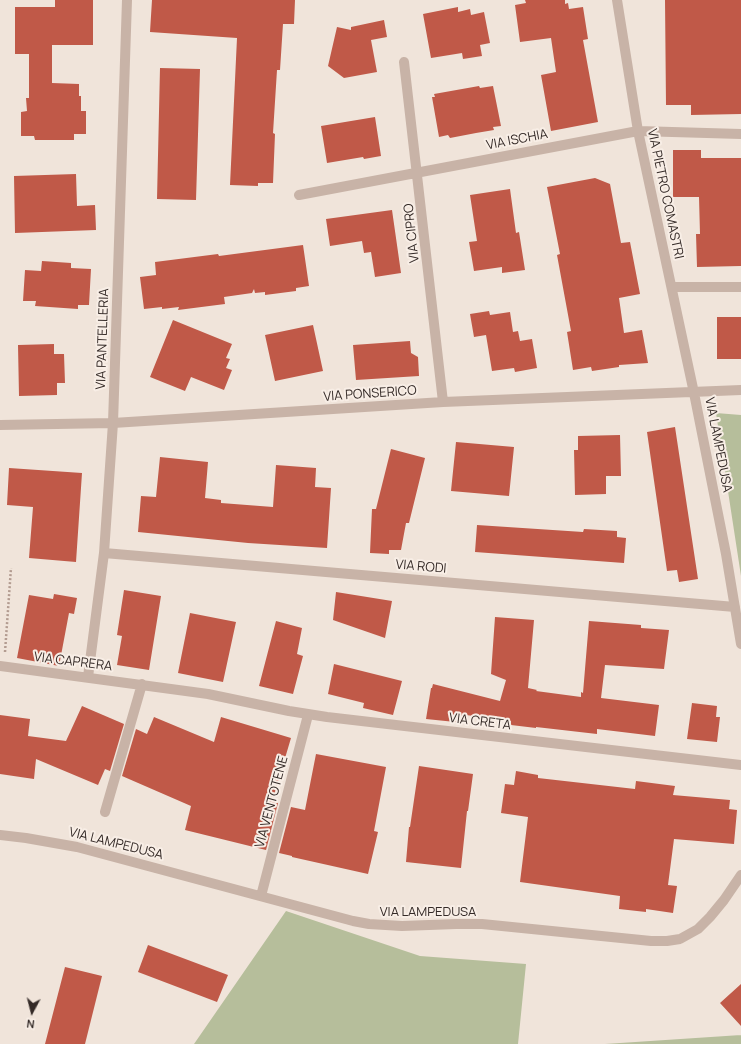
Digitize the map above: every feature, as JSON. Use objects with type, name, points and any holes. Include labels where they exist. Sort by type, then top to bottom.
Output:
[{"type":"street","name":"VIA PANTELLERIA","points":[[88,677],[104,553],[113,423],[127,0]]},
{"type":"street","name":"VIA PIETRO COMASTRI","points":[[617,0],[638,131],[694,393]]},
{"type":"street","name":"VIA CIPRO","points":[[404,62],[418,172],[443,402]]},
{"type":"street","name":"VIA ISCHIA","points":[[299,195],[638,131],[741,134]]},
{"type":"street","points":[[672,287],[741,287]]},
{"type":"street","name":"VIA PONSERICO","points":[[0,425],[113,423],[443,402],[741,390]]},
{"type":"street","name":"VIA LAMPEDUSA","points":[[694,393],[724,546],[741,644]]},
{"type":"street","name":"VIA RODI","points":[[104,553],[735,607]]},
{"type":"street","name":"VIA CAPRERA","points":[[2,666],[142,684],[217,696]]},
{"type":"street","points":[[105,812],[142,684]]},
{"type":"street","name":"VIA CRETA","points":[[217,696],[308,715],[741,765]]},
{"type":"street","name":"VIA VENTOTENE","points":[[261,896],[308,715]]},
{"type":"street","name":"VIA LAMPEDUSA","points":[[0,835],[77,847],[369,924],[402,926],[482,924],[636,940],[667,941],[692,934],[704,924],[724,900],[741,875]]},
{"type":"path","points":[[2,666],[11,568]]},
{"type":"green space","points":[[716,413],[741,415],[741,576]]},
{"type":"green space","points":[[286,911],[420,956],[526,964],[518,1044],[194,1044]]},
{"type":"green space","points":[[741,1035],[741,1044],[605,1044]]},
{"type":"building","points":[[55,0],[93,0],[93,45],[52,45],[52,83],[79,84],[81,111],[86,111],[86,134],[74,134],[74,140],[35,140],[34,136],[21,136],[21,112],[27,111],[26,98],[29,98],[29,54],[15,54],[15,7],[55,7]]},
{"type":"building","points":[[152,0],[295,0],[294,24],[283,24],[280,70],[277,70],[273,133],[275,134],[273,183],[258,183],[258,186],[230,185],[237,38],[150,32]]},
{"type":"building","points":[[525,0],[565,0],[565,4],[568,3],[569,9],[583,7],[588,39],[583,40],[598,122],[551,131],[541,75],[556,72],[551,38],[520,42],[515,5],[526,3]]},
{"type":"building","points":[[665,0],[741,0],[741,114],[691,115],[691,105],[666,105]]},
{"type":"building","points":[[458,7],[458,12],[470,9],[471,15],[484,12],[490,43],[480,45],[482,56],[463,59],[462,53],[431,58],[423,14]]},
{"type":"building","points":[[384,20],[387,37],[371,40],[377,72],[344,78],[328,66],[337,27],[351,30],[351,27]]},
{"type":"building","points":[[160,68],[200,69],[196,200],[157,199]]},
{"type":"building","points":[[479,86],[480,88],[493,86],[501,126],[493,127],[494,130],[450,138],[448,135],[439,137],[432,97],[435,97],[434,94]]},
{"type":"building","points":[[375,117],[381,156],[364,159],[363,157],[327,163],[321,126]]},
{"type":"building","points":[[673,150],[701,150],[701,158],[741,158],[741,266],[697,267],[696,234],[700,234],[699,197],[673,197]]},
{"type":"building","points":[[76,174],[77,206],[95,205],[96,230],[15,233],[14,176]]},
{"type":"building","points":[[595,178],[610,184],[621,243],[630,242],[640,294],[619,298],[624,333],[642,330],[648,363],[619,365],[619,367],[592,371],[591,367],[573,370],[567,332],[571,331],[557,255],[560,254],[547,187]]},
{"type":"building","points":[[510,189],[516,233],[519,232],[525,270],[502,273],[502,267],[474,271],[469,242],[477,241],[470,195]]},
{"type":"building","points":[[392,210],[401,273],[375,277],[371,252],[364,253],[362,241],[330,246],[326,219]]},
{"type":"building","points":[[303,245],[309,286],[296,288],[296,291],[265,295],[265,292],[255,293],[254,289],[252,293],[224,297],[225,304],[178,310],[179,307],[144,309],[140,277],[156,275],[155,262],[218,254],[219,256]]},
{"type":"building","points":[[42,261],[71,263],[71,268],[91,269],[89,305],[78,305],[78,309],[35,306],[36,301],[23,301],[25,270],[41,271]]},
{"type":"building","points":[[489,311],[490,315],[510,312],[513,332],[518,331],[520,341],[532,339],[537,368],[515,372],[514,368],[492,371],[486,335],[474,337],[470,314]]},
{"type":"building","points":[[717,317],[741,317],[741,359],[717,359]]},
{"type":"building","points":[[173,320],[232,344],[226,358],[230,359],[226,368],[232,370],[224,390],[191,377],[185,391],[150,377]]},
{"type":"building","points":[[313,325],[323,371],[275,381],[265,335]]},
{"type":"building","points":[[410,341],[411,353],[418,357],[419,376],[356,380],[353,345]]},
{"type":"building","points":[[54,344],[54,354],[64,354],[65,383],[57,383],[57,395],[19,396],[18,345]]},
{"type":"building","points":[[675,427],[698,579],[679,582],[677,570],[667,571],[647,432]]},
{"type":"building","points":[[620,435],[621,476],[606,476],[606,494],[575,495],[574,450],[578,450],[578,436]]},
{"type":"building","points":[[456,442],[514,447],[509,496],[451,491]]},
{"type":"building","points":[[391,449],[425,458],[409,523],[406,523],[401,550],[389,550],[389,554],[370,553],[372,509],[376,509]]},
{"type":"building","points":[[160,457],[208,462],[205,498],[221,500],[221,503],[273,507],[276,465],[316,468],[315,487],[331,488],[327,548],[248,543],[138,532],[141,496],[156,497]]},
{"type":"building","points":[[9,468],[82,473],[76,562],[29,558],[33,507],[7,505]]},
{"type":"building","points":[[477,525],[583,532],[584,529],[617,531],[617,537],[626,538],[624,563],[475,552]]},
{"type":"building","points":[[124,590],[161,596],[149,670],[117,665],[122,636],[117,635]]},
{"type":"building","points":[[336,592],[392,601],[385,638],[333,620]]},
{"type":"building","points":[[54,594],[77,598],[74,614],[69,613],[59,666],[17,658],[29,595],[53,599]]},
{"type":"building","points":[[190,613],[236,622],[223,682],[178,673]]},
{"type":"building","points":[[495,617],[534,620],[528,688],[537,690],[536,691],[581,697],[581,692],[583,693],[589,621],[641,625],[641,628],[669,630],[664,669],[605,665],[601,698],[659,705],[655,736],[597,729],[597,734],[536,728],[511,725],[511,721],[466,715],[465,723],[426,719],[433,684],[500,701],[506,680],[491,674]]},
{"type":"building","points":[[276,621],[302,628],[297,654],[303,656],[293,694],[259,686]]},
{"type":"building","points":[[334,664],[402,681],[393,715],[363,708],[364,703],[328,694]]},
{"type":"building","points":[[692,703],[717,706],[716,717],[720,717],[717,742],[687,739]]},
{"type":"building","points":[[82,706],[124,724],[110,771],[105,769],[98,785],[36,759],[34,779],[0,774],[0,715],[30,719],[28,736],[66,741]]},
{"type":"building","points":[[154,717],[214,742],[221,717],[291,738],[272,802],[278,803],[266,850],[185,830],[191,806],[122,776],[136,729],[147,734]]},
{"type":"building","points":[[316,754],[386,767],[374,831],[378,832],[368,874],[279,853],[291,807],[305,810]]},
{"type":"building","points":[[419,766],[473,774],[467,811],[461,868],[406,862],[409,827]]},
{"type":"building","points":[[516,771],[538,775],[538,778],[635,789],[636,781],[675,786],[673,795],[730,800],[729,809],[737,810],[734,844],[674,839],[668,885],[677,886],[673,913],[646,909],[646,912],[619,909],[620,896],[520,882],[528,817],[501,813],[505,784],[514,785]]},
{"type":"building","points":[[148,945],[228,975],[217,1002],[138,972]]},
{"type":"building","points":[[65,967],[102,976],[85,1044],[45,1044]]},
{"type":"building","points":[[741,984],[741,1026],[720,1003]]}]
